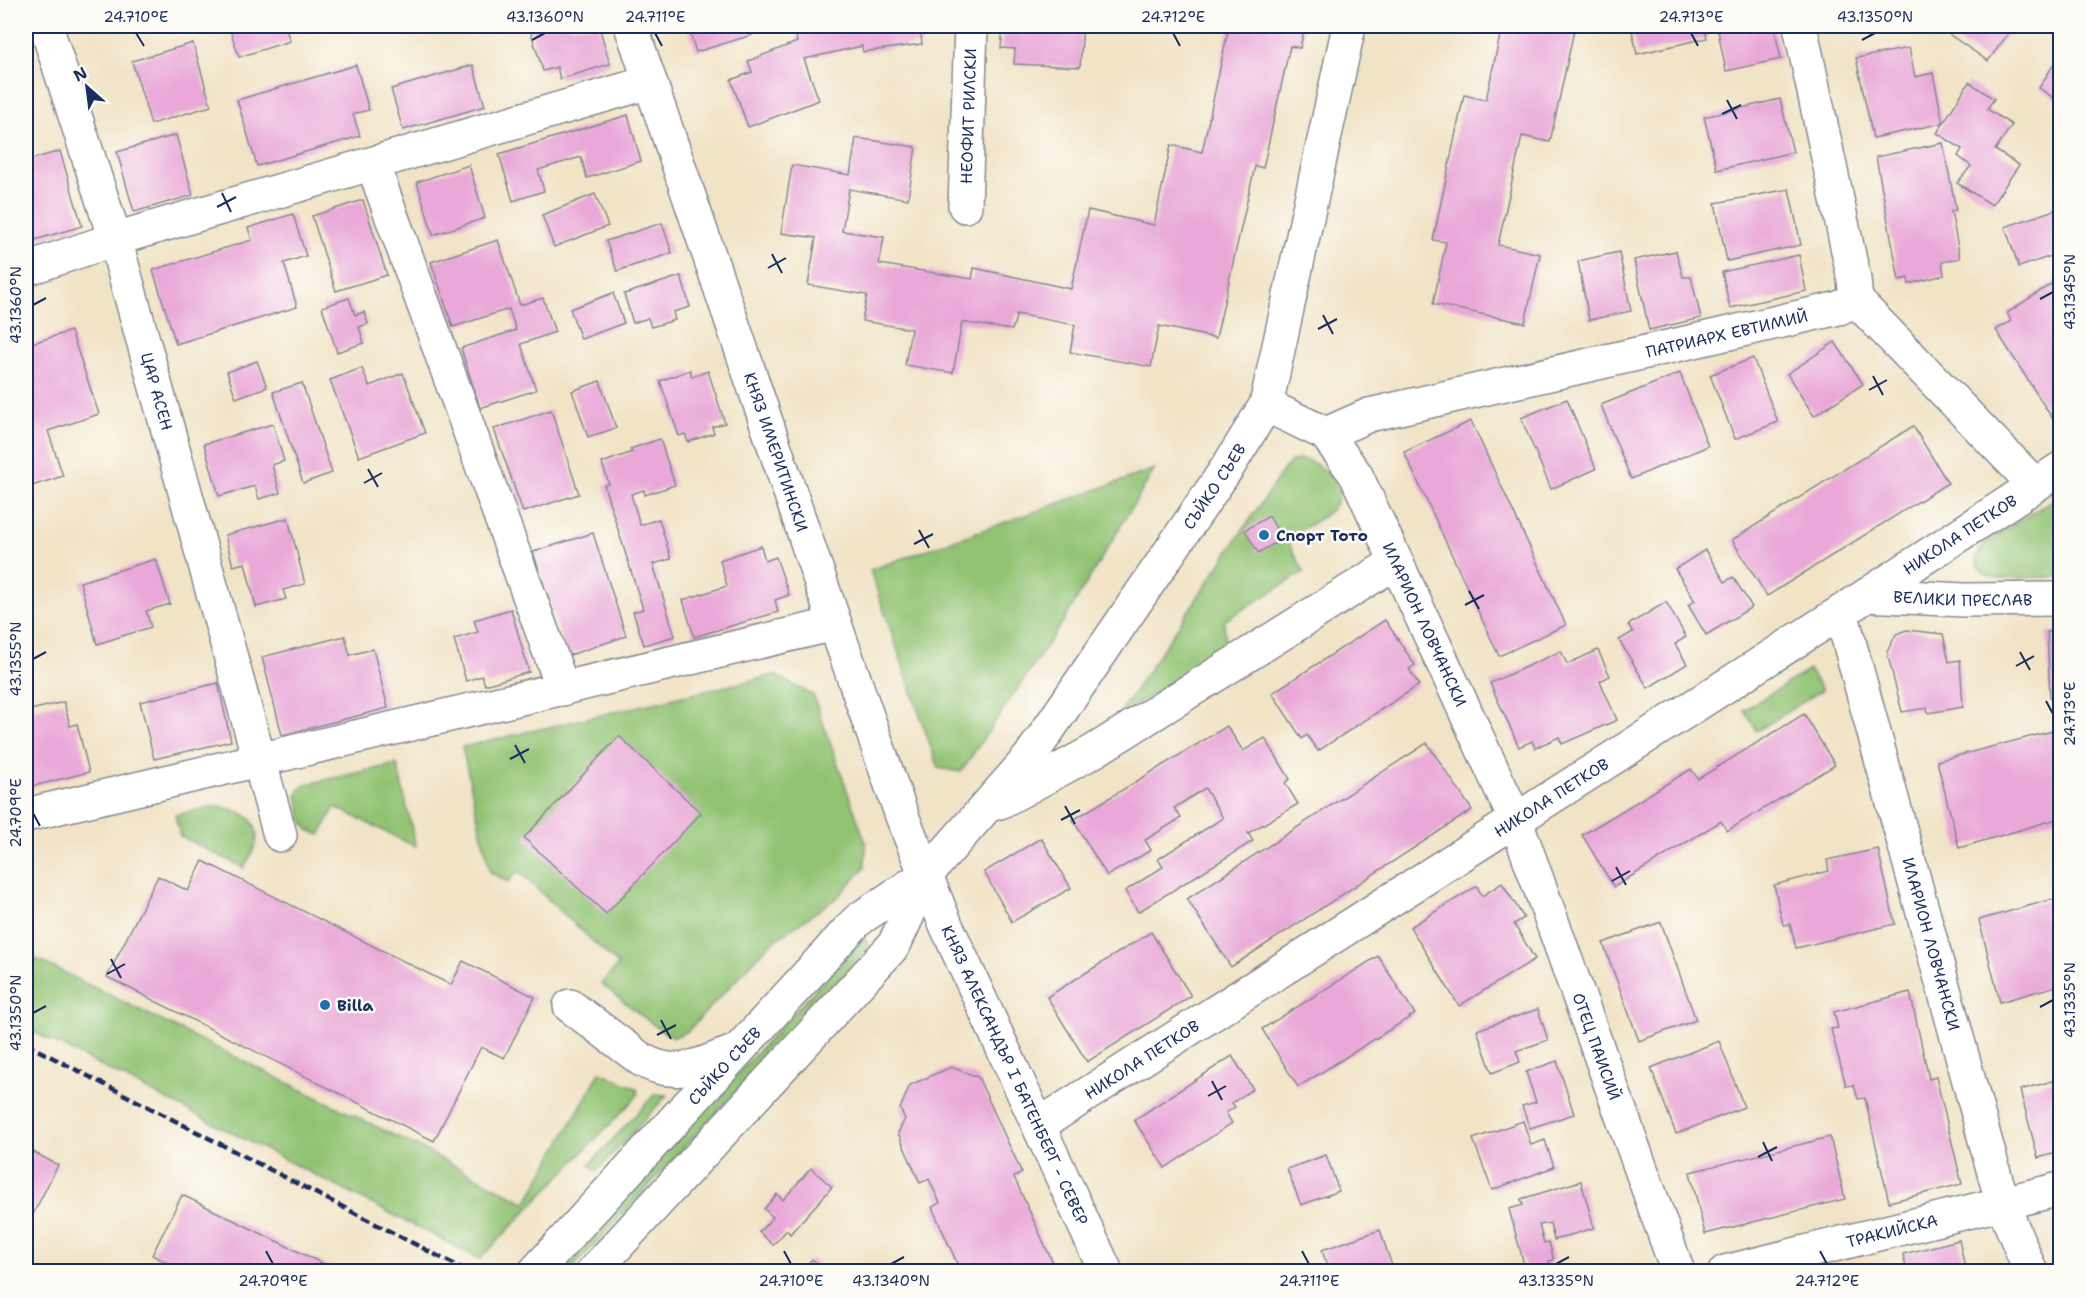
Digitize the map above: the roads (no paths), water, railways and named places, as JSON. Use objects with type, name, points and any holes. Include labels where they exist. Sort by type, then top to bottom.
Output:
[{"type":"street","name":"ЦАР АСЕН","points":[[46,26],[115,240],[280,835]]},
{"type":"street","name":"КНЯЗ ИМЕРИТИНСКИ","points":[[631,26],[835,624],[902,816],[926,875]]},
{"type":"street","name":"НЕОФИТ РИЛСКИ","points":[[965,206],[971,26]]},
{"type":"street","name":"СЪЙКО СЪЕВ","points":[[535,1272],[862,916],[926,875],[1029,758],[1229,465],[1266,405],[1349,26]]},
{"type":"street","points":[[1800,26],[1854,279],[1856,300],[2048,477]]},
{"type":"street","points":[[26,269],[115,240],[650,82]]},
{"type":"street","points":[[373,165],[563,689]]},
{"type":"street","name":"ПАТРИАРХ ЕВТИМИЙ","points":[[1326,434],[1369,415],[1839,308],[1856,300]]},
{"type":"street","points":[[1266,405],[1326,434]]},
{"type":"street","name":"ИЛАРИОН ЛОВЧАНСКИ","points":[[1326,434],[1356,475],[1516,821]]},
{"type":"street","name":"НИКОЛА ПЕТКОВ","points":[[1039,1125],[1854,604],[2048,477]]},
{"type":"street","points":[[1924,557],[1964,600]]},
{"type":"street","points":[[980,813],[1094,750],[1396,562]]},
{"type":"street","name":"ВЕЛИКИ ПРЕСЛАВ","points":[[1854,604],[2061,599]]},
{"type":"street","name":"ИЛАРИОН ЛОВЧАНСКИ","points":[[1854,604],[2003,1202],[2031,1272]]},
{"type":"street","points":[[26,815],[835,624]]},
{"type":"street","name":"ОТЕЦ ПАИСИЙ","points":[[1516,821],[1678,1272]]},
{"type":"street","name":"СЪЙКО СЪЕВ","points":[[592,1272],[894,945],[926,875]]},
{"type":"street","name":"КНЯЗ АЛЕКСАНДЪР I БАТЕНБЕРГ - СЕВЕР","points":[[926,875],[946,925],[1106,1272]]},
{"type":"street","points":[[570,1006],[642,1060],[655,1067],[667,1070],[686,1069],[738,1050]]},
{"type":"street","name":"ТРАКИЙСКА","points":[[1725,1272],[2061,1189]]},
{"type":"railway","points":[[26,1044],[469,1272]]},
{"type":"place","name":"Спорт Тото","points":[[1264,535]]},
{"type":"place","name":"Billa","points":[[325,1005]]}]
